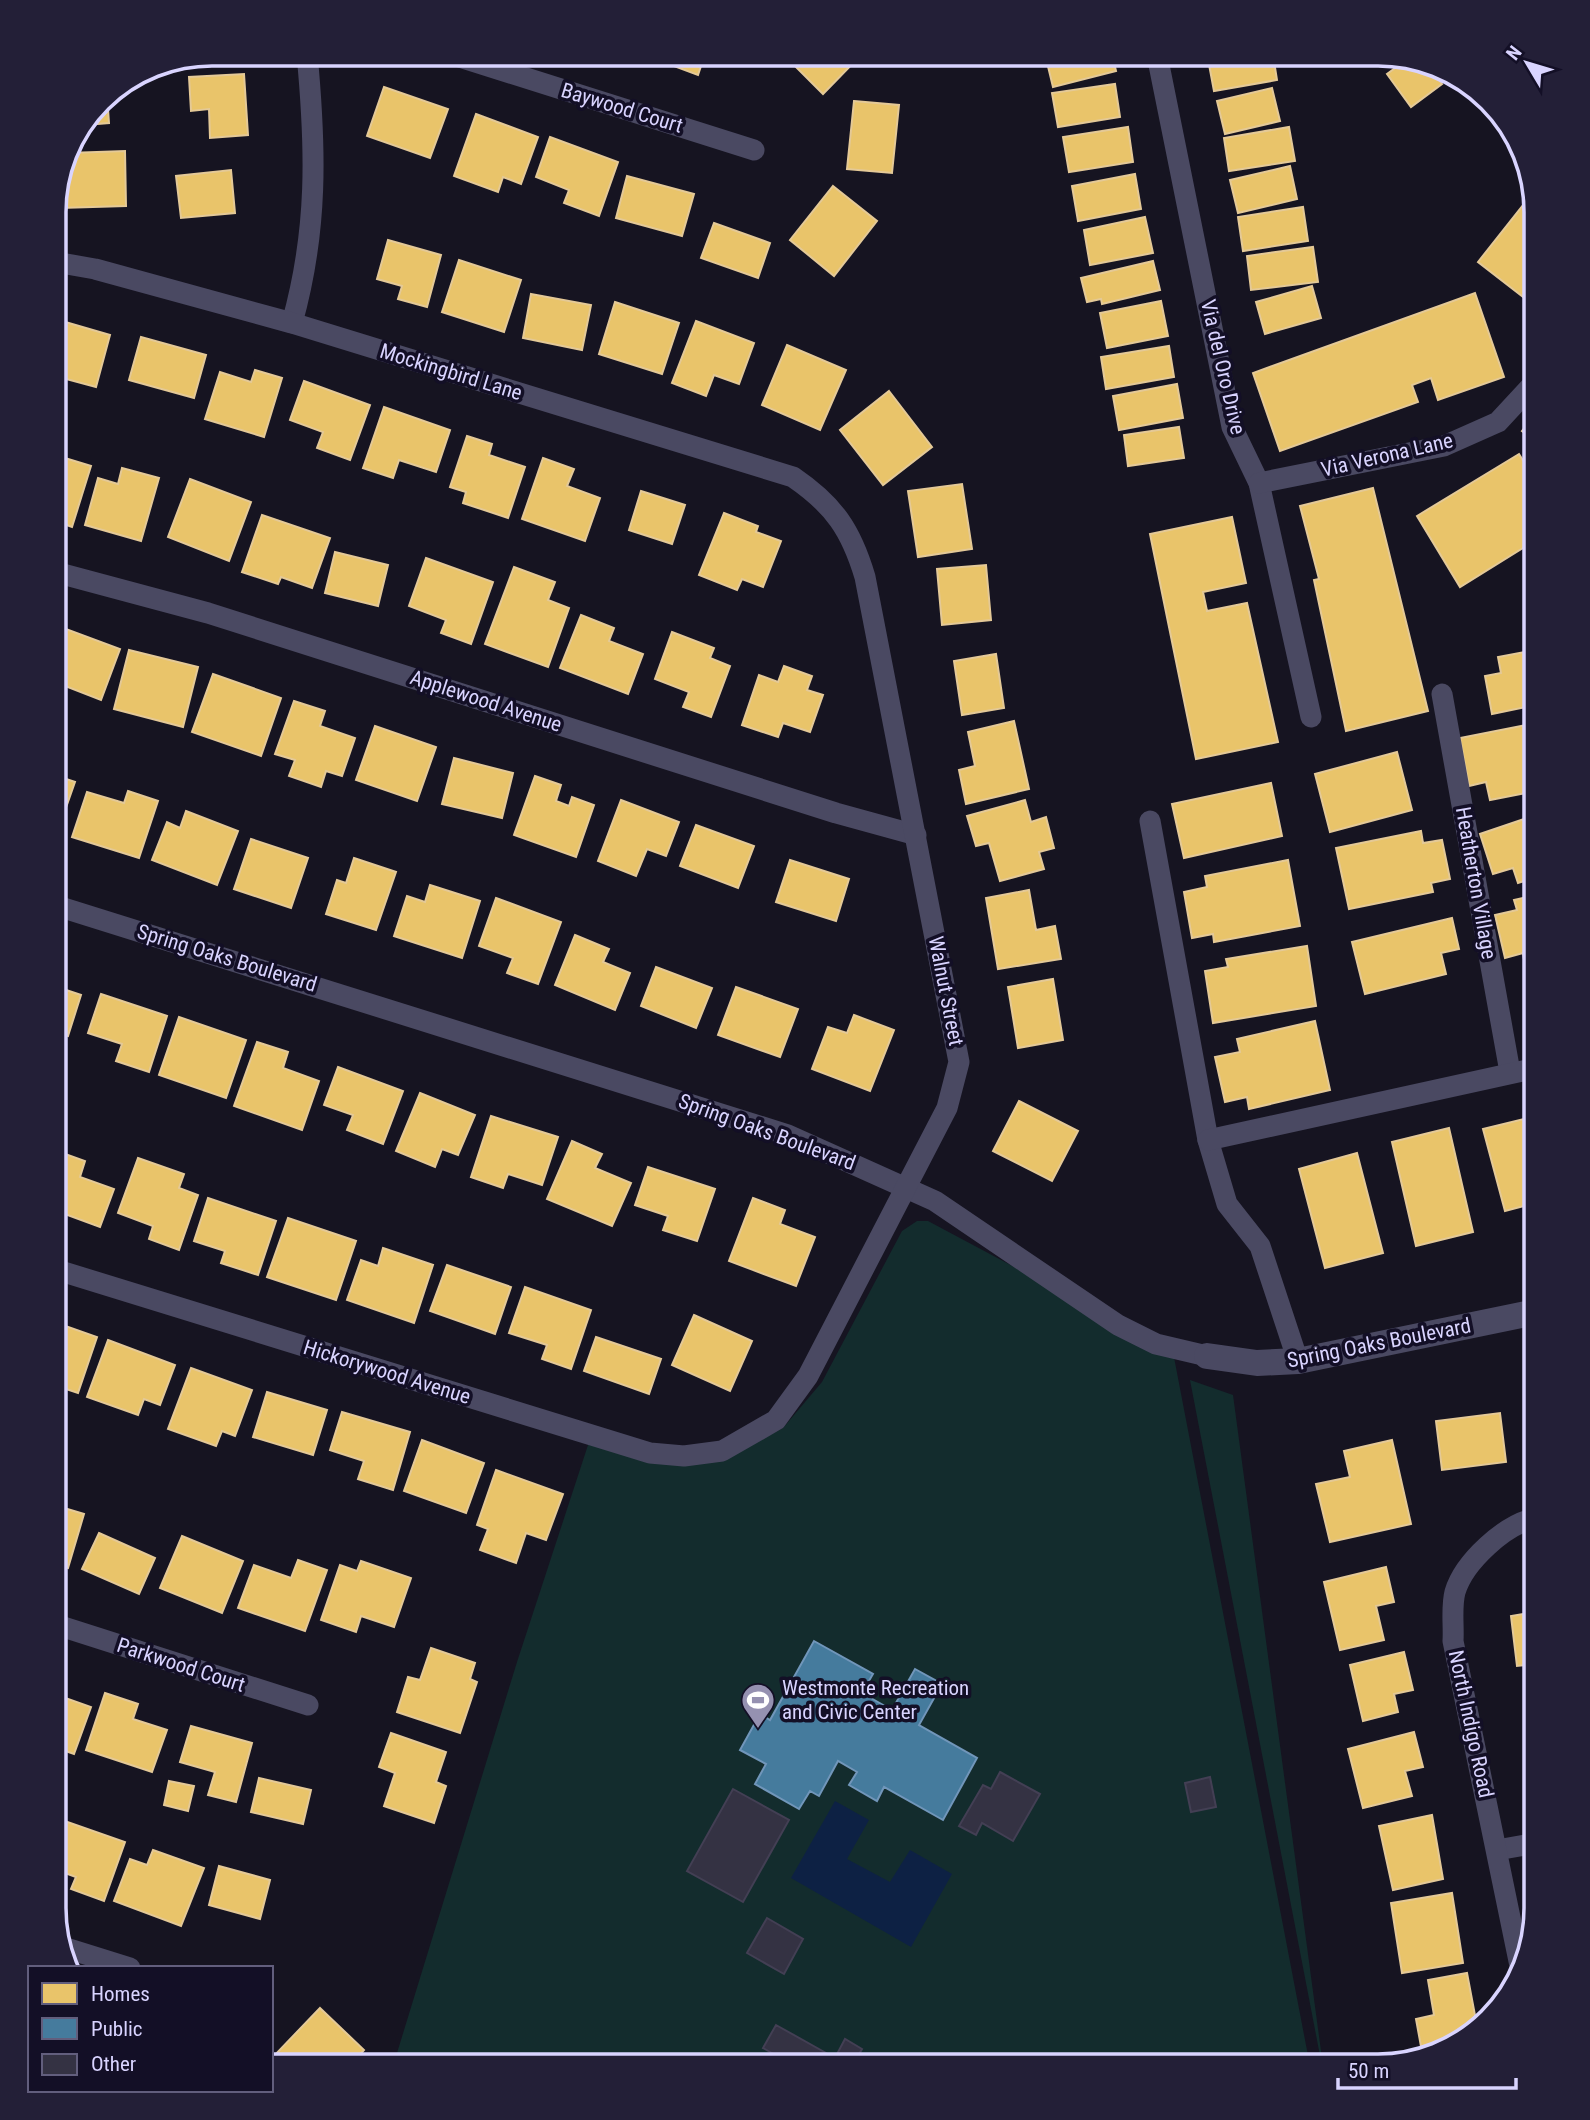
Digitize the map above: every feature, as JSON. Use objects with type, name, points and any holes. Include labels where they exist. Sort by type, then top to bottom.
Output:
[{"type":"street","points":[[292,323],[310,241],[315,176],[308,67]]},
{"type":"street","name":"Baywood Court","points":[[491,67],[754,150]]},
{"type":"street","name":"Via del Oro Drive","points":[[1160,67],[1232,427],[1259,483],[1311,717]]},
{"type":"street","name":"Mockingbird Lane","points":[[67,263],[292,323],[793,477],[817,493],[834,510]]},
{"type":"street","name":"Via Verona Lane","points":[[1259,483],[1444,446],[1498,422],[1524,394]]},
{"type":"street","name":"Walnut Street","points":[[722,1451],[776,1420],[808,1376],[947,1108],[959,1062],[865,577],[855,542],[834,510]]},
{"type":"street","name":"Applewood Avenue","points":[[67,575],[208,613],[823,809],[916,835]]},
{"type":"street","name":"Heatherton Village","points":[[1442,694],[1510,1072]]},
{"type":"street","points":[[1150,821],[1208,1140],[1227,1204],[1260,1246],[1298,1361]]},
{"type":"street","name":"Spring Oaks Boulevard","points":[[67,909],[788,1135],[935,1201],[1118,1325],[1156,1344],[1207,1356],[1257,1363],[1298,1361],[1524,1314]]},
{"type":"street","points":[[1208,1140],[1524,1070]]},
{"type":"street","name":"Hickorywood Avenue","points":[[66,1273],[650,1453],[684,1457],[722,1451]]},
{"type":"street","name":"North Indigo Road","points":[[1517,1951],[1453,1641],[1455,1593],[1472,1559],[1498,1538],[1524,1524]]},
{"type":"street","name":"Parkwood Court","points":[[66,1629],[308,1705]]},
{"type":"street","points":[[1497,1850],[1524,1845]]},
{"type":"street","points":[[72,1950],[124,1966]]},
{"type":"green space","points":[[917,1221],[928,1221],[1173,1352],[1308,2053],[397,2053],[517,1662],[589,1442],[726,1458],[783,1428],[822,1382],[902,1231]]},
{"type":"green space","points":[[1190,1380],[1233,1395],[1319,2053]]},
{"type":"water","points":[[835,1801],[869,1820],[847,1859],[890,1882],[910,1850],[952,1874],[911,1947],[791,1878]]},
{"type":"building: Homes","points":[[676,67],[701,67],[698,75]]},
{"type":"building: Homes","points":[[796,67],[849,67],[823,94]]},
{"type":"building: Homes","points":[[1048,67],[1115,67],[1116,71],[1053,87]]},
{"type":"building: Homes","points":[[1210,67],[1275,67],[1277,80],[1214,91]]},
{"type":"building: Homes","points":[[1395,68],[1416,71],[1442,84],[1411,107],[1387,74]]},
{"type":"building: Homes","points":[[244,74],[248,135],[210,138],[209,109],[191,111],[189,77]]},
{"type":"building: Homes","points":[[1115,84],[1120,117],[1058,127],[1052,93]]},
{"type":"building: Homes","points":[[384,87],[448,109],[430,158],[367,136]]},
{"type":"building: Homes","points":[[1272,88],[1280,121],[1225,134],[1217,101]]},
{"type":"building: Homes","points":[[854,101],[899,105],[892,173],[847,169]]},
{"type":"building: Homes","points":[[108,111],[109,123],[97,124]]},
{"type":"building: Homes","points":[[476,114],[538,137],[521,184],[503,177],[498,192],[454,176]]},
{"type":"building: Homes","points":[[1128,127],[1133,162],[1069,172],[1063,137]]},
{"type":"building: Homes","points":[[1289,127],[1295,161],[1229,171],[1224,138]]},
{"type":"building: Homes","points":[[550,137],[618,162],[599,216],[564,203],[569,190],[536,177]]},
{"type":"building: Homes","points":[[125,151],[126,206],[67,208],[71,174],[80,153]]},
{"type":"building: Homes","points":[[1290,166],[1297,199],[1238,213],[1230,180]]},
{"type":"building: Homes","points":[[231,170],[235,213],[181,218],[176,176]]},
{"type":"building: Homes","points":[[1135,174],[1141,209],[1078,221],[1072,186]]},
{"type":"building: Homes","points":[[627,176],[694,194],[682,236],[616,218]]},
{"type":"building: Homes","points":[[833,186],[877,221],[834,276],[790,240]]},
{"type":"building: Homes","points":[[1523,205],[1524,298],[1478,262]]},
{"type":"building: Homes","points":[[1303,207],[1308,241],[1243,251],[1238,217]]},
{"type":"building: Homes","points":[[1145,217],[1153,253],[1090,265],[1084,230]]},
{"type":"building: Homes","points":[[714,223],[770,243],[758,278],[701,258]]},
{"type":"building: Homes","points":[[388,240],[441,255],[427,307],[398,299],[402,286],[377,279]]},
{"type":"building: Homes","points":[[1313,247],[1318,282],[1251,290],[1247,256]]},
{"type":"building: Homes","points":[[459,260],[521,280],[504,332],[442,312]]},
{"type":"building: Homes","points":[[1153,261],[1160,290],[1102,304],[1101,299],[1087,302],[1081,278]]},
{"type":"building: Homes","points":[[1312,286],[1321,318],[1265,334],[1256,302]]},
{"type":"building: Homes","points":[[1475,293],[1504,377],[1438,400],[1431,378],[1412,385],[1418,402],[1280,451],[1253,373]]},
{"type":"building: Homes","points":[[531,294],[591,305],[582,350],[523,338]]},
{"type":"building: Homes","points":[[1161,301],[1168,336],[1107,348],[1100,313]]},
{"type":"building: Homes","points":[[615,302],[679,323],[662,374],[599,354]]},
{"type":"building: Homes","points":[[696,321],[754,343],[739,384],[714,375],[706,396],[672,383]]},
{"type":"building: Homes","points":[[67,322],[110,335],[96,387],[67,379]]},
{"type":"building: Homes","points":[[141,337],[206,355],[194,398],[129,380]]},
{"type":"building: Homes","points":[[787,345],[846,370],[820,430],[762,405]]},
{"type":"building: Homes","points":[[1169,346],[1174,377],[1106,389],[1101,357]]},
{"type":"building: Homes","points":[[255,370],[282,378],[264,437],[205,419],[220,372],[251,382]]},
{"type":"building: Homes","points":[[304,381],[370,405],[350,460],[317,448],[323,432],[290,420]]},
{"type":"building: Homes","points":[[1177,384],[1183,418],[1119,430],[1113,396]]},
{"type":"building: Homes","points":[[889,391],[932,447],[883,485],[840,430]]},
{"type":"building: Homes","points":[[384,407],[450,430],[436,472],[399,460],[393,478],[363,468]]},
{"type":"building: Homes","points":[[1179,427],[1184,458],[1128,466],[1124,435]]},
{"type":"building: Homes","points":[[467,436],[492,444],[489,455],[525,467],[508,518],[463,503],[466,492],[450,487]]},
{"type":"building: Homes","points":[[1519,454],[1524,462],[1524,547],[1460,587],[1417,516]]},
{"type":"building: Homes","points":[[543,458],[574,469],[567,486],[600,498],[585,541],[522,519]]},
{"type":"building: Homes","points":[[67,459],[91,466],[72,527],[67,525]]},
{"type":"building: Homes","points":[[122,468],[159,478],[141,541],[85,525],[98,478],[118,484]]},
{"type":"building: Homes","points":[[190,479],[251,502],[229,561],[168,537]]},
{"type":"building: Homes","points":[[962,484],[972,549],[918,557],[908,491]]},
{"type":"building: Homes","points":[[1373,488],[1428,711],[1346,731],[1314,580],[1319,579],[1300,506]]},
{"type":"building: Homes","points":[[641,491],[685,505],[672,544],[629,530]]},
{"type":"building: Homes","points":[[724,513],[758,526],[756,532],[781,541],[763,587],[742,579],[737,590],[699,575]]},
{"type":"building: Homes","points":[[262,515],[330,538],[312,588],[281,577],[278,584],[242,572]]},
{"type":"building: Homes","points":[[1232,517],[1246,583],[1203,592],[1207,611],[1247,603],[1278,742],[1196,759],[1150,534]]},
{"type":"building: Homes","points":[[335,552],[388,565],[378,606],[325,593]]},
{"type":"building: Homes","points":[[426,558],[493,582],[471,644],[441,633],[446,620],[409,606]]},
{"type":"building: Homes","points":[[986,565],[991,620],[942,625],[937,569]]},
{"type":"building: Homes","points":[[514,567],[555,582],[548,600],[569,608],[548,667],[485,644]]},
{"type":"building: Homes","points":[[581,615],[614,628],[609,641],[643,654],[628,694],[560,668]]},
{"type":"building: Homes","points":[[67,629],[120,649],[101,700],[67,687]]},
{"type":"building: Homes","points":[[672,632],[714,648],[710,658],[730,666],[711,717],[683,707],[689,692],[655,679]]},
{"type":"building: Homes","points":[[129,650],[198,667],[183,727],[114,709]]},
{"type":"building: Homes","points":[[1524,652],[1524,707],[1492,714],[1485,676],[1501,673],[1498,657]]},
{"type":"building: Homes","points":[[996,654],[1004,708],[962,715],[954,661]]},
{"type":"building: Homes","points":[[784,666],[812,676],[807,690],[823,695],[810,732],[783,723],[778,737],[742,725],[759,675],[778,682]]},
{"type":"building: Homes","points":[[213,674],[281,698],[261,756],[192,732]]},
{"type":"building: Homes","points":[[294,701],[325,711],[320,726],[355,738],[342,776],[326,771],[321,787],[289,776],[295,760],[275,754]]},
{"type":"building: Homes","points":[[1014,721],[1029,789],[966,804],[959,770],[975,766],[968,732]]},
{"type":"building: Homes","points":[[1524,725],[1524,793],[1490,800],[1486,782],[1469,786],[1460,738]]},
{"type":"building: Homes","points":[[375,726],[436,747],[417,801],[356,780]]},
{"type":"building: Homes","points":[[1397,752],[1412,810],[1330,832],[1315,774]]},
{"type":"building: Homes","points":[[454,758],[513,773],[502,818],[442,804]]},
{"type":"building: Homes","points":[[535,776],[561,785],[556,801],[569,806],[572,797],[594,805],[576,857],[514,835]]},
{"type":"building: Homes","points":[[67,779],[75,782],[67,806]]},
{"type":"building: Homes","points":[[1271,783],[1282,836],[1184,858],[1172,804]]},
{"type":"building: Homes","points":[[128,791],[158,801],[139,858],[72,837],[87,792],[124,803]]},
{"type":"building: Homes","points":[[621,800],[679,822],[666,856],[647,849],[636,876],[598,861]]},
{"type":"building: Homes","points":[[1025,800],[1031,822],[1046,817],[1054,848],[1039,852],[1044,869],[1000,881],[989,843],[976,846],[967,816]]},
{"type":"building: Homes","points":[[186,811],[238,831],[217,885],[152,860],[167,822],[180,828]]},
{"type":"building: Homes","points":[[1524,819],[1524,881],[1518,883],[1513,868],[1493,874],[1480,834]]},
{"type":"building: Homes","points":[[696,825],[754,846],[738,888],[680,866]]},
{"type":"building: Homes","points":[[1421,831],[1423,843],[1442,840],[1450,879],[1431,883],[1433,892],[1349,909],[1336,848]]},
{"type":"building: Homes","points":[[251,839],[308,858],[291,908],[234,889]]},
{"type":"building: Homes","points":[[354,858],[396,872],[376,930],[326,914],[337,880],[346,883]]},
{"type":"building: Homes","points":[[790,860],[849,879],[836,921],[776,902]]},
{"type":"building: Homes","points":[[1288,860],[1300,926],[1214,942],[1213,934],[1192,938],[1184,892],[1207,887],[1205,876]]},
{"type":"building: Homes","points":[[430,885],[480,901],[462,958],[394,936],[407,896],[425,902]]},
{"type":"building: Homes","points":[[1029,890],[1036,930],[1055,926],[1061,959],[998,969],[986,898]]},
{"type":"building: Homes","points":[[496,898],[561,922],[538,984],[507,973],[513,958],[479,946]]},
{"type":"building: Homes","points":[[1524,898],[1524,960],[1523,953],[1505,958],[1495,915],[1517,910],[1514,900]]},
{"type":"building: Homes","points":[[1452,918],[1459,949],[1441,953],[1446,974],[1365,994],[1352,942]]},
{"type":"building: Homes","points":[[575,935],[609,949],[603,962],[630,973],[615,1010],[555,985]]},
{"type":"building: Homes","points":[[1307,946],[1316,1006],[1213,1023],[1205,971],[1228,967],[1226,959]]},
{"type":"building: Homes","points":[[656,967],[712,988],[696,1028],[641,1006]]},
{"type":"building: Homes","points":[[1053,979],[1063,1040],[1018,1048],[1008,987]]},
{"type":"building: Homes","points":[[736,987],[798,1009],[780,1057],[718,1035]]},
{"type":"building: Homes","points":[[67,990],[81,995],[67,1036]]},
{"type":"building: Homes","points":[[101,994],[167,1016],[149,1072],[116,1061],[122,1044],[88,1033]]},
{"type":"building: Homes","points":[[854,1015],[894,1030],[870,1091],[812,1069],[828,1027],[847,1033]]},
{"type":"building: Homes","points":[[179,1017],[246,1040],[226,1098],[159,1075]]},
{"type":"building: Homes","points":[[1315,1021],[1330,1090],[1249,1109],[1247,1097],[1225,1102],[1215,1057],[1240,1052],[1237,1039]]},
{"type":"building: Homes","points":[[257,1042],[288,1052],[283,1068],[319,1081],[302,1130],[234,1106]]},
{"type":"building: Homes","points":[[338,1067],[403,1091],[383,1144],[347,1130],[353,1115],[324,1105]]},
{"type":"building: Homes","points":[[420,1093],[475,1115],[458,1155],[442,1149],[435,1167],[396,1151]]},
{"type":"building: Homes","points":[[1019,1101],[1078,1131],[1052,1181],[993,1151]]},
{"type":"building: Homes","points":[[491,1116],[558,1137],[542,1185],[508,1174],[503,1188],[471,1177]]},
{"type":"building: Homes","points":[[1524,1119],[1524,1206],[1505,1211],[1483,1129]]},
{"type":"building: Homes","points":[[1449,1128],[1473,1232],[1416,1246],[1392,1142]]},
{"type":"building: Homes","points":[[572,1141],[602,1154],[595,1168],[631,1183],[612,1226],[547,1199]]},
{"type":"building: Homes","points":[[1357,1153],[1383,1253],[1325,1268],[1299,1169]]},
{"type":"building: Homes","points":[[66,1154],[85,1161],[80,1177],[114,1189],[100,1227],[66,1215]]},
{"type":"building: Homes","points":[[138,1158],[184,1174],[179,1188],[198,1195],[179,1250],[149,1239],[153,1226],[118,1213]]},
{"type":"building: Homes","points":[[648,1167],[715,1189],[697,1241],[663,1230],[668,1216],[635,1205]]},
{"type":"building: Homes","points":[[208,1198],[276,1221],[258,1275],[221,1263],[225,1251],[194,1241]]},
{"type":"building: Homes","points":[[753,1198],[785,1210],[780,1224],[815,1237],[796,1286],[729,1261]]},
{"type":"building: Homes","points":[[288,1218],[356,1241],[336,1300],[267,1277]]},
{"type":"building: Homes","points":[[383,1248],[433,1265],[414,1323],[347,1300],[361,1260],[378,1266]]},
{"type":"building: Homes","points":[[447,1265],[511,1287],[495,1334],[430,1311]]},
{"type":"building: Homes","points":[[525,1287],[591,1310],[571,1369],[542,1359],[547,1345],[509,1333]]},
{"type":"building: Homes","points":[[694,1315],[752,1341],[730,1391],[672,1365]]},
{"type":"building: Homes","points":[[66,1326],[97,1337],[78,1393],[66,1389]]},
{"type":"building: Homes","points":[[596,1337],[661,1359],[649,1394],[584,1371]]},
{"type":"building: Homes","points":[[108,1340],[175,1365],[160,1405],[144,1399],[138,1415],[87,1397]]},
{"type":"building: Homes","points":[[191,1368],[252,1390],[235,1436],[222,1431],[216,1446],[168,1429]]},
{"type":"building: Homes","points":[[267,1392],[327,1410],[313,1455],[253,1437]]},
{"type":"building: Homes","points":[[342,1412],[410,1432],[393,1490],[358,1479],[364,1461],[330,1450]]},
{"type":"building: Homes","points":[[1500,1413],[1506,1462],[1442,1470],[1436,1421]]},
{"type":"building: Homes","points":[[422,1440],[484,1463],[466,1513],[404,1491]]},
{"type":"building: Homes","points":[[1392,1440],[1411,1524],[1330,1542],[1316,1484],[1350,1477],[1344,1451]]},
{"type":"building: Homes","points":[[496,1470],[563,1494],[546,1540],[526,1533],[516,1563],[480,1550],[488,1529],[477,1525]]},
{"type":"building: Homes","points":[[66,1509],[84,1514],[66,1567]]},
{"type":"building: Homes","points":[[99,1533],[155,1558],[139,1594],[82,1569]]},
{"type":"building: Homes","points":[[182,1536],[243,1561],[222,1613],[160,1588]]},
{"type":"building: Homes","points":[[298,1560],[327,1570],[305,1631],[238,1608],[254,1565],[291,1578]]},
{"type":"building: Homes","points":[[361,1561],[411,1578],[394,1627],[361,1616],[356,1632],[321,1620],[340,1565],[357,1571]]},
{"type":"building: Homes","points":[[1386,1567],[1394,1602],[1376,1606],[1384,1640],[1340,1650],[1324,1582]]},
{"type":"building: Homes","points":[[1524,1614],[1524,1665],[1517,1666],[1511,1616]]},
{"type":"building: Homes","points":[[431,1648],[475,1663],[470,1679],[477,1682],[460,1733],[397,1712],[408,1677],[420,1680]]},
{"type":"building: Homes","points":[[1404,1652],[1413,1690],[1394,1694],[1398,1712],[1363,1721],[1350,1665]]},
{"type":"building: Homes","points":[[105,1693],[138,1704],[133,1719],[167,1730],[152,1772],[86,1750]]},
{"type":"building: Homes","points":[[66,1698],[91,1707],[74,1754],[66,1751]]},
{"type":"building: Homes","points":[[191,1726],[252,1743],[236,1802],[208,1795],[215,1772],[180,1762]]},
{"type":"building: Homes","points":[[1414,1732],[1423,1767],[1405,1771],[1412,1796],[1363,1808],[1348,1749]]},
{"type":"building: Homes","points":[[391,1733],[446,1752],[436,1782],[446,1786],[434,1823],[384,1806],[395,1773],[379,1767]]},
{"type":"building: Homes","points":[[259,1778],[311,1790],[303,1824],[251,1812]]},
{"type":"building: Homes","points":[[169,1781],[194,1786],[188,1811],[164,1805]]},
{"type":"building: Homes","points":[[1432,1815],[1443,1879],[1393,1890],[1379,1826]]},
{"type":"building: Homes","points":[[66,1821],[125,1842],[104,1901],[71,1889],[76,1877],[66,1873]]},
{"type":"building: Homes","points":[[153,1850],[204,1868],[181,1926],[114,1901],[130,1859],[147,1865]]},
{"type":"building: Homes","points":[[219,1866],[270,1880],[260,1919],[209,1905]]},
{"type":"building: Homes","points":[[1452,1893],[1463,1963],[1402,1973],[1391,1903]]},
{"type":"building: Homes","points":[[1467,1973],[1475,2016],[1459,2029],[1421,2047],[1416,2019],[1434,2015],[1428,1980]]},
{"type":"building: Homes","points":[[320,2008],[364,2050],[361,2053],[277,2053]]},
{"type":"building: Public","points":[[814,1641],[873,1674],[862,1693],[892,1710],[915,1669],[942,1684],[919,1725],[977,1758],[943,1820],[884,1787],[877,1801],[849,1785],[857,1772],[838,1761],[819,1796],[810,1791],[799,1809],[755,1784],[766,1764],[740,1750],[760,1714],[770,1720]]},
{"type":"building: Other","points":[[1000,1772],[1040,1794],[1013,1841],[982,1823],[976,1835],[959,1826],[983,1785],[991,1789]]},
{"type":"building: Other","points":[[1210,1777],[1216,1807],[1191,1812],[1185,1783]]},
{"type":"building: Other","points":[[733,1789],[789,1820],[743,1902],[687,1871]]},
{"type":"building: Other","points":[[767,1918],[803,1939],[784,1974],[747,1953]]},
{"type":"building: Other","points":[[776,2025],[826,2053],[772,2053],[763,2048]]},
{"type":"building: Other","points":[[845,2039],[862,2049],[860,2053],[838,2053]]},
{"type":"place","name":"Westmonte Recreation and Civic Center","points":[[758,1730]]}]
